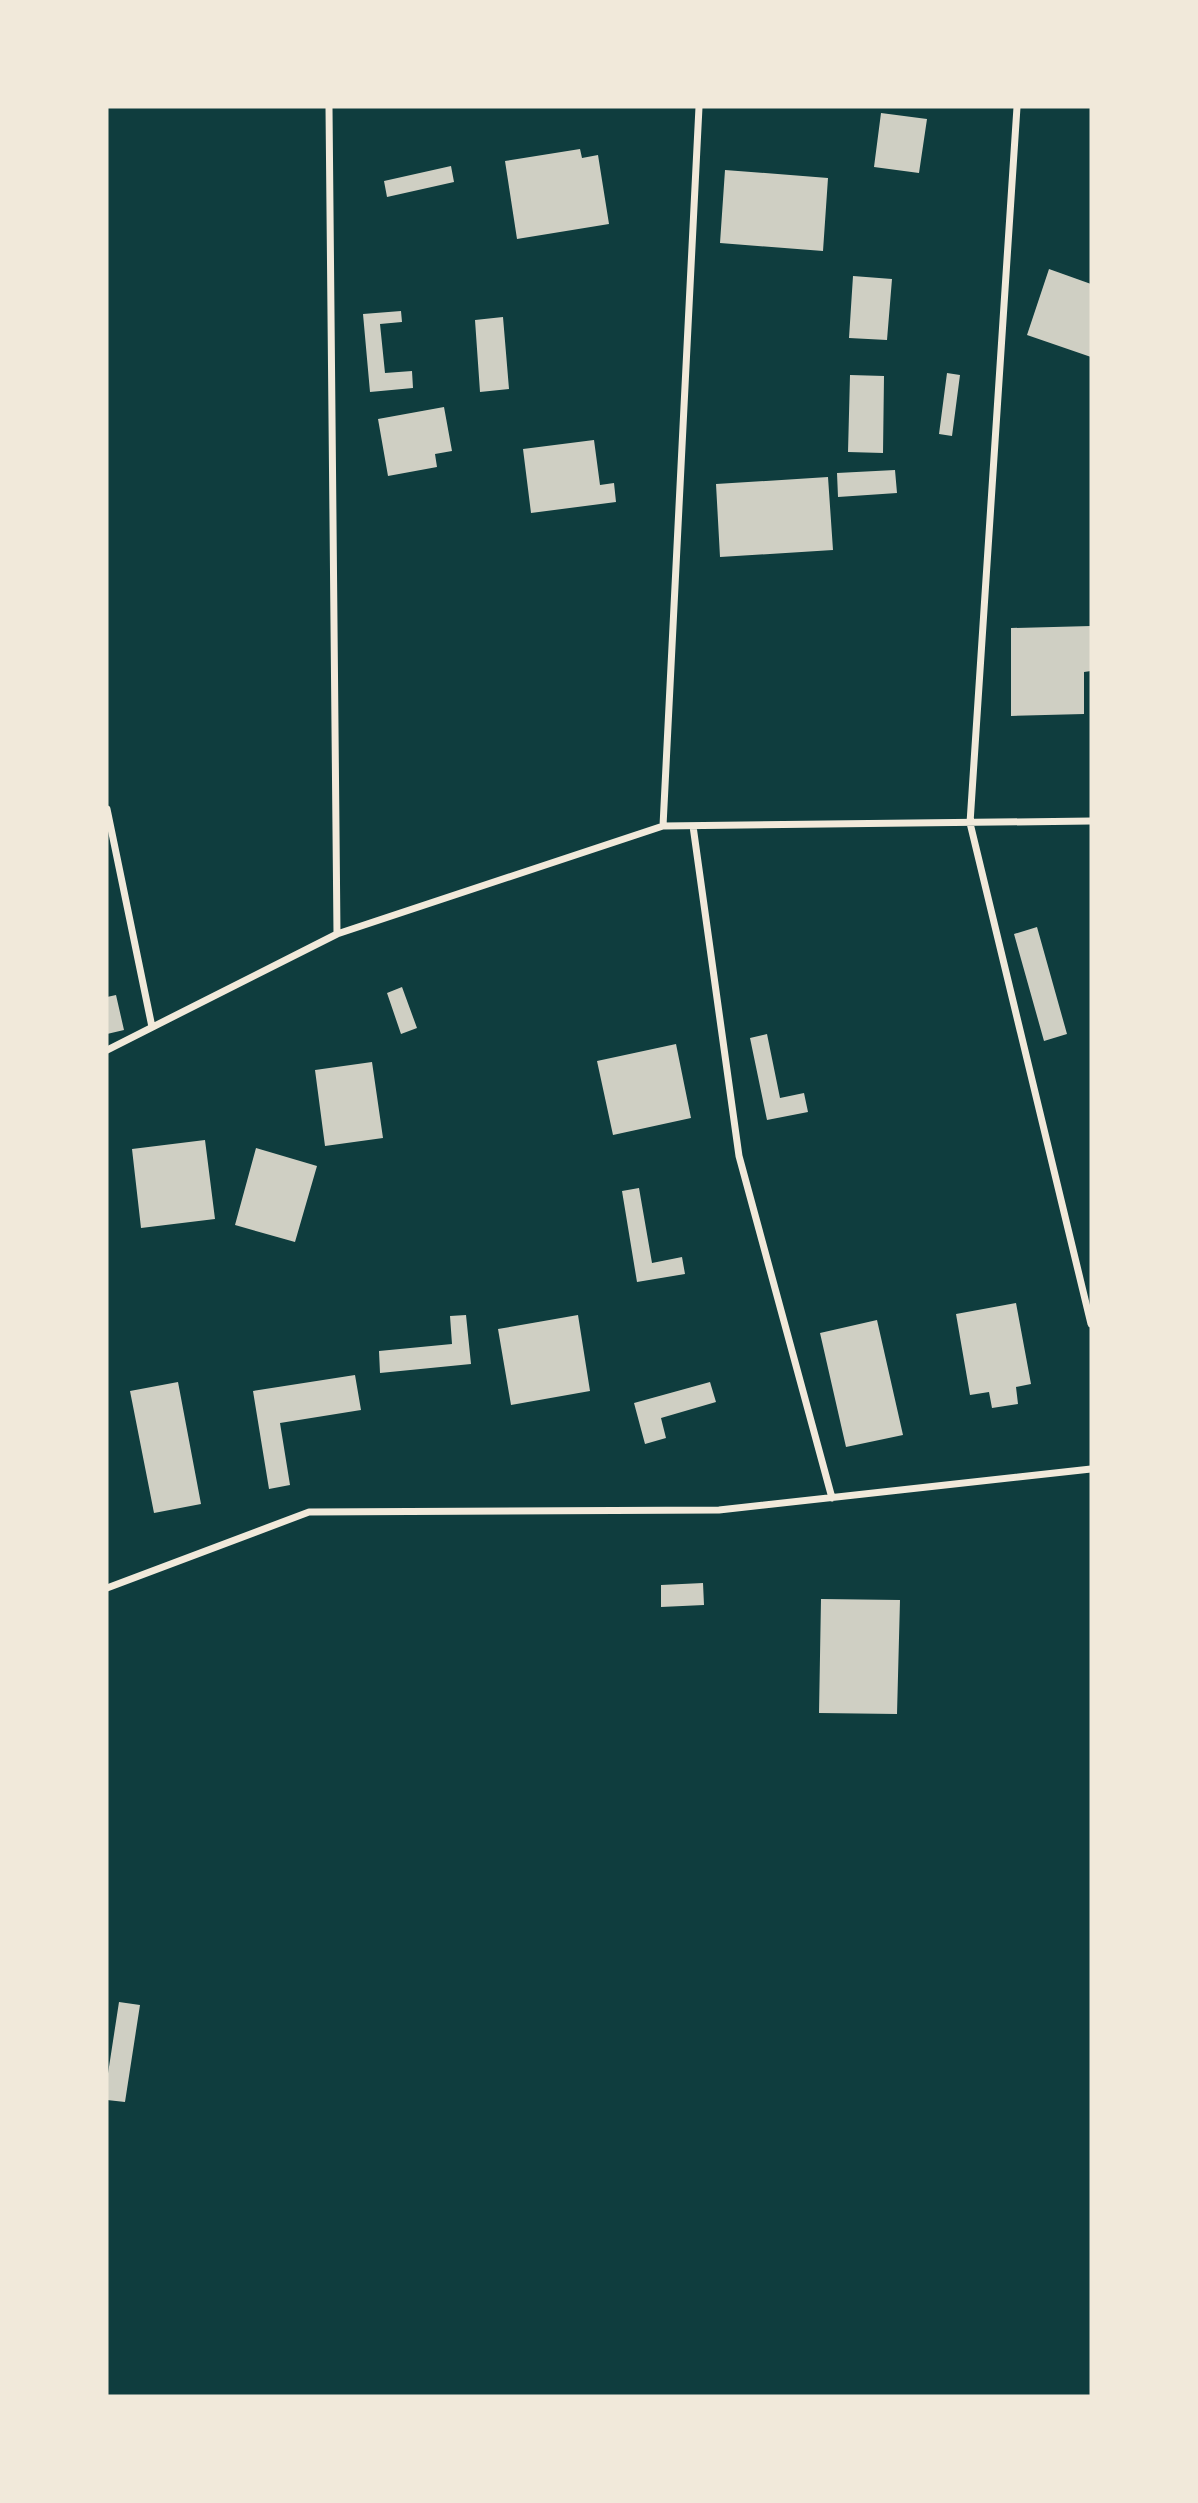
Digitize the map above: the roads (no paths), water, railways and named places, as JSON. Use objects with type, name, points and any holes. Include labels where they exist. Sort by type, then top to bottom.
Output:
[{"type":"street","points":[[329,107],[337,934]]},
{"type":"street","points":[[663,826],[699,107]]},
{"type":"street","points":[[1017,107],[970,823],[1091,1324]]},
{"type":"street","points":[[107,809],[152,1027]]},
{"type":"street","points":[[107,1050],[337,934],[663,826],[1091,821]]},
{"type":"street","points":[[693,826],[738,1156],[832,1498]]},
{"type":"street","points":[[107,1587],[309,1512],[719,1510],[1091,1469]]}]
